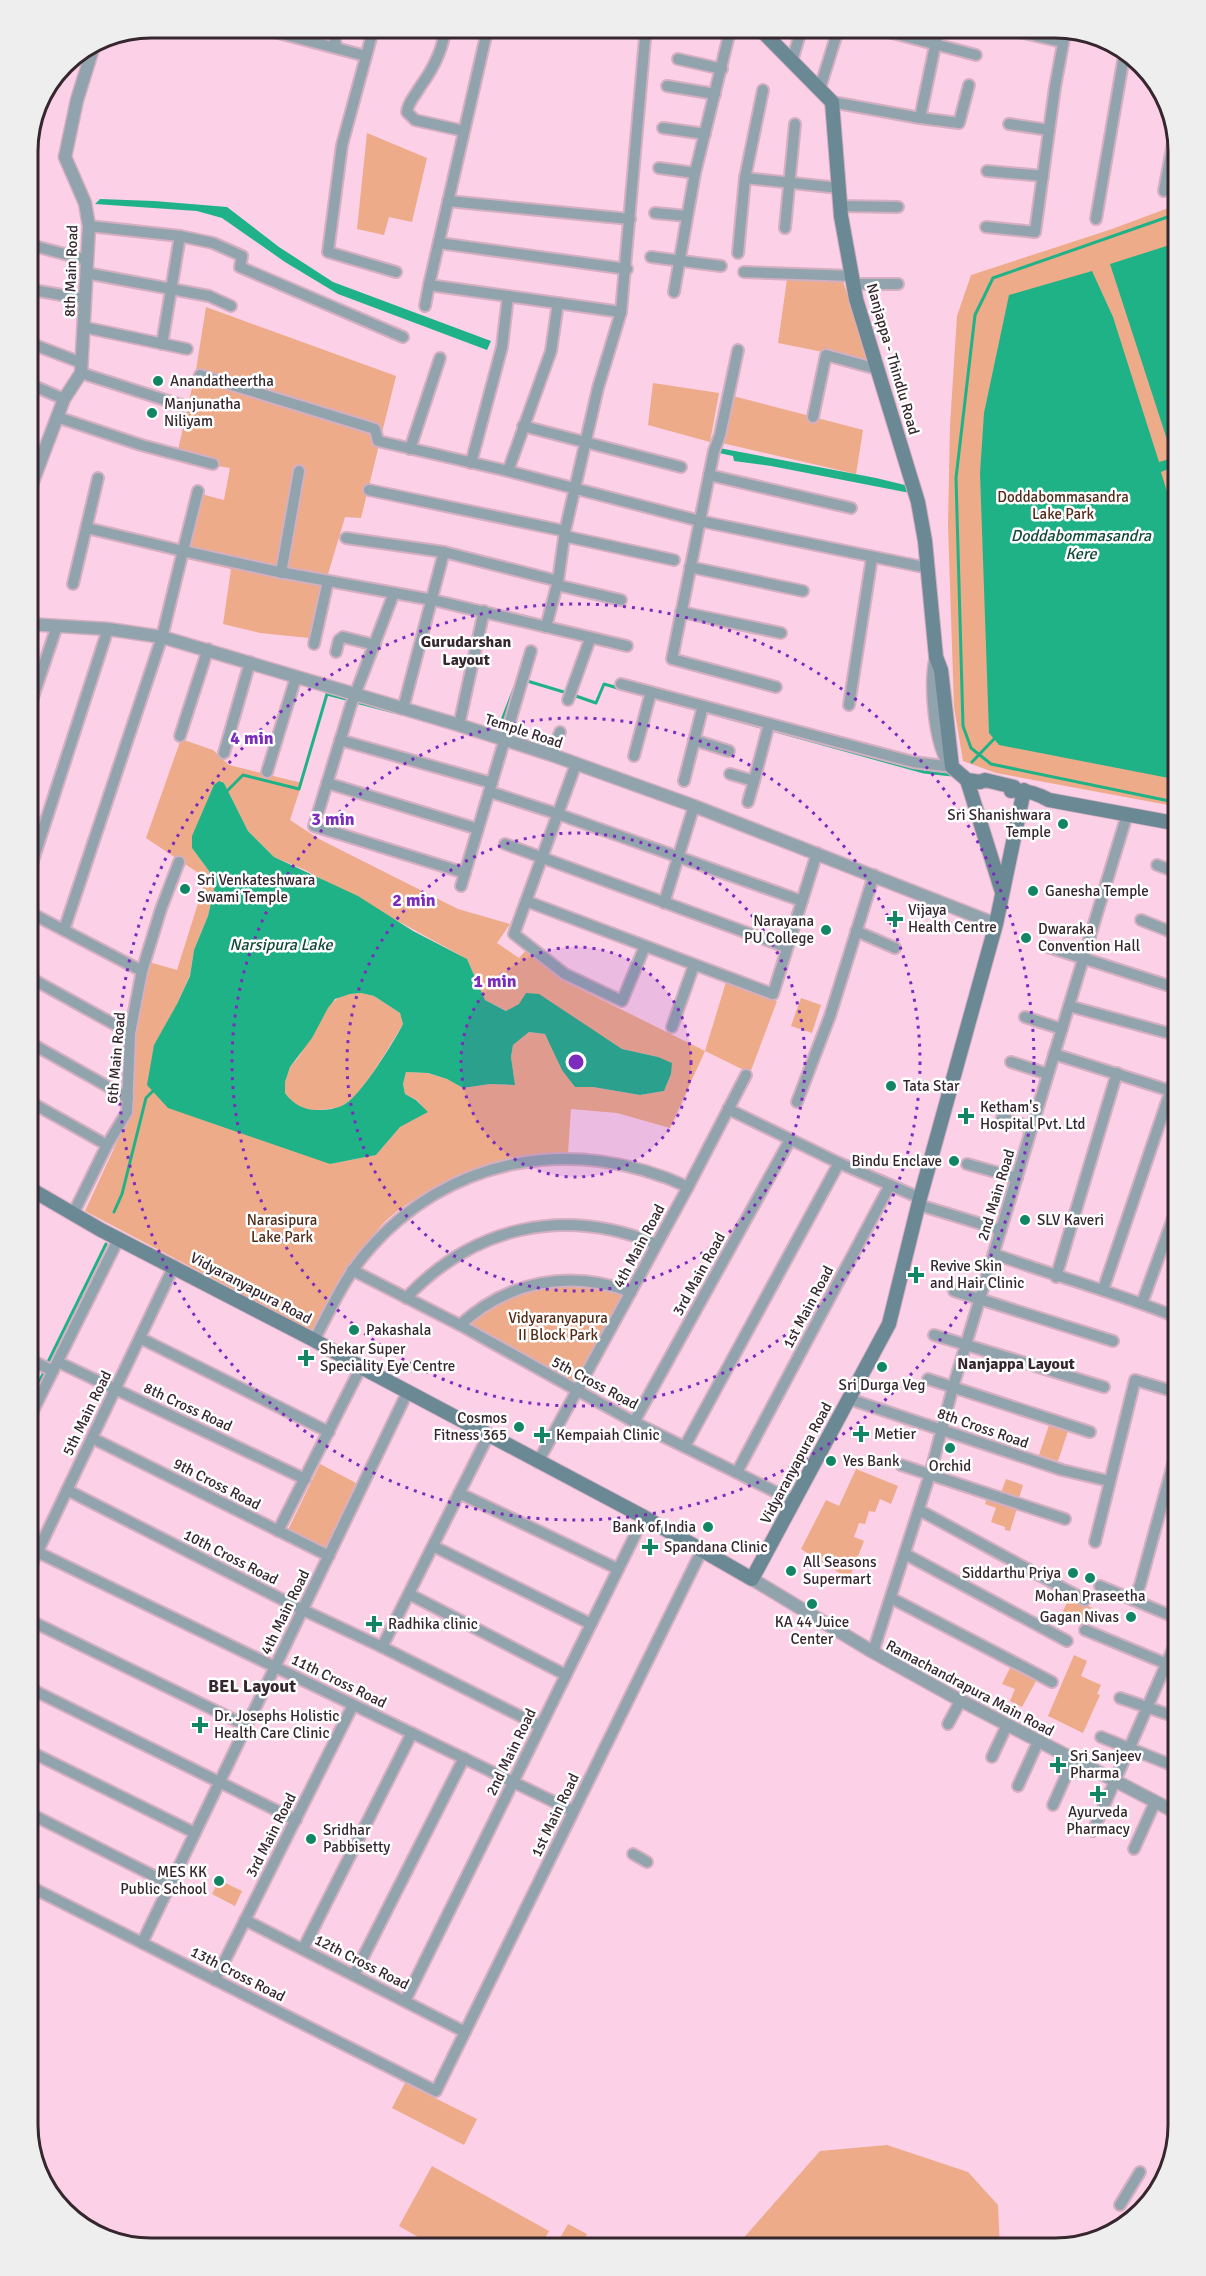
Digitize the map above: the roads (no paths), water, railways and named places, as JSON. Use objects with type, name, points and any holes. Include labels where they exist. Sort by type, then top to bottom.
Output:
[{"type":"main road","points":[[769,38],[832,102]]},
{"type":"main road","name":"Nanjappa - Thindlu Road","points":[[832,102],[841,206],[853,280],[877,369],[918,502],[928,568],[936,657],[941,670],[952,767]]},
{"type":"main road","points":[[952,767],[973,781],[985,780],[1014,787],[1018,791],[1050,793],[1168,816]]},
{"type":"main road","points":[[973,781],[1003,894]]},
{"type":"main road","name":"Vidyaranyapura Road","points":[[38,1193],[101,1230],[174,1266],[644,1517],[701,1552],[752,1579],[889,1324],[996,924],[1003,894],[1018,791]]},
{"type":"main road","points":[[1039,794],[1049,800],[1168,822]]},
{"type":"street","points":[[296,38],[366,56]]},
{"type":"street","points":[[334,38],[337,48]]},
{"type":"street","points":[[371,38],[342,145],[328,252],[396,272]]},
{"type":"street","points":[[445,38],[430,72],[408,105],[407,112],[415,120],[464,132]]},
{"type":"street","points":[[425,306],[485,38]]},
{"type":"street","points":[[546,627],[598,388],[621,312],[627,269],[645,38]]},
{"type":"street","points":[[674,292],[695,173],[729,38]]},
{"type":"street","points":[[792,61],[799,38]]},
{"type":"street","points":[[820,88],[836,38]]},
{"type":"street","points":[[910,38],[976,55]]},
{"type":"street","points":[[920,118],[937,38]]},
{"type":"street","points":[[1045,38],[1062,42]]},
{"type":"street","points":[[986,227],[1035,232],[1063,38]]},
{"type":"street","name":"8th Main Road","points":[[38,459],[64,399],[81,368],[89,226],[85,203],[65,157],[77,100],[91,55]]},
{"type":"street","points":[[678,59],[722,69]]},
{"type":"street","points":[[1096,219],[1123,60]]},
{"type":"street","points":[[832,102],[959,123],[969,85]]},
{"type":"street","points":[[667,86],[715,94]]},
{"type":"street","points":[[738,253],[745,178],[763,90]]},
{"type":"street","points":[[785,228],[795,124]]},
{"type":"street","points":[[1009,124],[1049,130]]},
{"type":"street","points":[[663,128],[705,134]]},
{"type":"street","points":[[659,168],[695,173]]},
{"type":"street","points":[[1164,191],[1168,170]]},
{"type":"street","points":[[987,171],[1043,176]]},
{"type":"street","points":[[745,178],[839,188]]},
{"type":"street","points":[[448,201],[630,219]]},
{"type":"street","points":[[841,206],[898,207]]},
{"type":"street","points":[[655,213],[687,216]]},
{"type":"street","points":[[89,226],[180,236],[213,243],[243,256],[240,267],[403,337]]},
{"type":"street","points":[[162,344],[180,236]]},
{"type":"street","points":[[439,243],[627,269]]},
{"type":"street","points":[[38,247],[87,260]]},
{"type":"street","points":[[651,257],[721,266]]},
{"type":"street","points":[[744,272],[898,284]]},
{"type":"street","points":[[86,273],[209,296],[231,306]]},
{"type":"street","points":[[429,285],[621,312]]},
{"type":"street","points":[[38,291],[85,299]]},
{"type":"street","points":[[471,463],[501,347],[508,296]]},
{"type":"street","points":[[508,471],[551,351],[558,303]]},
{"type":"street","points":[[83,327],[187,349]]},
{"type":"street","points":[[38,347],[81,368],[184,406]]},
{"type":"street","points":[[738,350],[709,475],[672,659],[776,687]]},
{"type":"street","points":[[813,417],[826,355],[877,369]]},
{"type":"street","points":[[410,449],[440,358]]},
{"type":"street","points":[[200,375],[375,429],[378,441],[508,471],[700,521],[928,568]]},
{"type":"street","points":[[38,388],[64,399]]},
{"type":"street","points":[[57,417],[141,445],[213,464]]},
{"type":"street","points":[[523,426],[681,467]]},
{"type":"street","points":[[281,573],[299,471]]},
{"type":"street","points":[[709,475],[851,508]]},
{"type":"street","points":[[73,584],[98,478]]},
{"type":"street","points":[[369,490],[674,560]]},
{"type":"street","points":[[64,930],[162,637],[198,491]]},
{"type":"street","points":[[87,528],[281,573],[484,611],[590,639],[627,646]]},
{"type":"street","points":[[346,538],[444,552],[621,600]]},
{"type":"street","points":[[403,709],[444,552]]},
{"type":"street","points":[[849,705],[873,557]]},
{"type":"street","points":[[690,567],[803,591]]},
{"type":"street","points":[[314,644],[328,581]]},
{"type":"street","points":[[394,593],[354,699],[314,826],[465,873]]},
{"type":"street","points":[[459,725],[484,611]]},
{"type":"street","points":[[681,612],[781,633]]},
{"type":"street","name":"Temple Road","points":[[38,625],[108,629],[162,637],[250,662],[354,699],[403,709],[459,725],[552,755],[694,806],[874,874],[996,924]]},
{"type":"street","points":[[38,682],[57,626]]},
{"type":"street","points":[[38,845],[108,629]]},
{"type":"street","points":[[336,652],[339,640],[343,637],[375,645]]},
{"type":"street","points":[[569,696],[590,639]]},
{"type":"street","points":[[180,736],[208,649]]},
{"type":"street","points":[[461,886],[491,788],[498,738],[523,679],[531,651]]},
{"type":"street","points":[[224,753],[250,662]]},
{"type":"street","points":[[267,772],[296,677]]},
{"type":"street","points":[[621,684],[650,695],[768,728],[914,762],[952,767]]},
{"type":"street","points":[[634,756],[650,695]]},
{"type":"street","points":[[684,781],[702,709]]},
{"type":"street","points":[[748,802],[768,728]]},
{"type":"street","points":[[552,755],[560,732]]},
{"type":"street","points":[[340,740],[491,788],[678,858],[802,901]]},
{"type":"street","points":[[694,740],[729,751]]},
{"type":"street","points":[[576,764],[514,934],[566,974],[622,1001],[645,946]]},
{"type":"street","points":[[730,774],[754,781]]},
{"type":"street","points":[[327,783],[478,829]]},
{"type":"street","points":[[664,903],[694,806]]},
{"type":"street","name":"2nd Main Road","points":[[873,1652],[930,1474],[953,1387],[1127,814]]},
{"type":"street","points":[[505,844],[786,947]]},
{"type":"street","points":[[526,901],[773,994],[786,947],[818,853]]},
{"type":"street","name":"6th Main Road","points":[[73,1214],[106,1145],[127,1112],[130,1034],[142,971],[161,909],[179,862]]},
{"type":"street","points":[[1157,865],[1168,869]]},
{"type":"street","points":[[797,1102],[830,1016],[874,874]]},
{"type":"street","points":[[38,917],[142,971]]},
{"type":"street","points":[[1141,920],[1168,931]]},
{"type":"street","points":[[856,931],[895,948]]},
{"type":"street","points":[[1048,947],[1168,986]]},
{"type":"street","points":[[672,1027],[694,965]]},
{"type":"street","points":[[38,982],[130,1034]]},
{"type":"street","points":[[1069,1005],[1168,1033]]},
{"type":"street","points":[[1025,1017],[1062,1029]]},
{"type":"street","points":[[38,1047],[128,1098]]},
{"type":"street","points":[[1054,1054],[1168,1090]]},
{"type":"street","points":[[1011,1062],[1048,1074]]},
{"type":"street","points":[[1056,1277],[1117,1073]]},
{"type":"street","name":"4th Main Road","points":[[538,1462],[578,1392],[746,1075]]},
{"type":"street","points":[[1103,1290],[1168,1097]]},
{"type":"street","points":[[38,1106],[106,1145]]},
{"type":"street","points":[[728,1110],[890,1185],[920,1202],[1001,1230]]},
{"type":"street","points":[[1002,1118],[1032,1128]]},
{"type":"street","name":"3rd Main Road","points":[[634,1422],[790,1140]]},
{"type":"street","points":[[314,1340],[352,1270],[384,1233],[422,1203],[464,1179],[512,1164],[552,1158],[592,1159],[631,1165],[688,1186]]},
{"type":"street","points":[[686,1446],[840,1163]]},
{"type":"street","points":[[967,1164],[1017,1178]]},
{"type":"street","name":"1st Main Road","points":[[737,1472],[890,1185]]},
{"type":"street","points":[[406,1298],[431,1274],[459,1254],[490,1239],[523,1229],[557,1224],[591,1226],[624,1232],[656,1244]]},
{"type":"street","points":[[38,1385],[44,1364],[120,1238]]},
{"type":"street","points":[[1142,1303],[1168,1248]]},
{"type":"street","points":[[994,1254],[1168,1314]]},
{"type":"street","name":"5th Main Road","points":[[38,1539],[67,1490],[174,1266]]},
{"type":"street","name":"5th Cross Road","points":[[352,1270],[460,1325],[634,1422],[794,1501]]},
{"type":"street","points":[[460,1325],[481,1308],[505,1294],[545,1282],[588,1281],[631,1292]]},
{"type":"street","points":[[954,1291],[1113,1341]]},
{"type":"street","points":[[934,1335],[1104,1387]]},
{"type":"street","points":[[140,1338],[329,1432]]},
{"type":"street","name":"8th Cross Road","points":[[44,1364],[115,1389],[304,1479]]},
{"type":"street","points":[[278,1531],[361,1367]]},
{"type":"street","points":[[928,1380],[1089,1431]]},
{"type":"street","points":[[1095,1542],[1135,1380],[1168,1390]]},
{"type":"street","name":"4th Main Road","points":[[142,1943],[408,1391]]},
{"type":"street","name":"8th Cross Road","points":[[849,1399],[1062,1470],[1109,1481]]},
{"type":"street","points":[[382,1647],[489,1434]]},
{"type":"street","name":"9th Cross Road","points":[[92,1438],[329,1556]]},
{"type":"street","points":[[901,1465],[1065,1519]]},
{"type":"street","points":[[1134,1600],[1168,1482]]},
{"type":"street","name":"10th Cross Road","points":[[67,1490],[303,1610],[540,1726]]},
{"type":"street","points":[[459,1493],[618,1569]]},
{"type":"street","points":[[919,1510],[1084,1600]]},
{"type":"street","name":"2nd Main Road","points":[[405,2001],[644,1517]]},
{"type":"street","points":[[433,1546],[591,1624]]},
{"type":"street","name":"11th Cross Road","points":[[38,1552],[573,1811]]},
{"type":"street","name":"1st Main Road","points":[[436,2091],[701,1552]]},
{"type":"street","points":[[905,1554],[1067,1641]]},
{"type":"street","name":"Ramachandrapura Main Road","points":[[752,1579],[873,1652],[960,1700],[1168,1808]]},
{"type":"street","points":[[1100,1586],[1168,1614]]},
{"type":"street","points":[[409,1594],[566,1675]]},
{"type":"street","points":[[891,1598],[1052,1682]]},
{"type":"street","points":[[38,1624],[247,1726]]},
{"type":"street","points":[[1085,1630],[1168,1665]]},
{"type":"street","points":[[1093,1831],[1168,1658]]},
{"type":"street","points":[[38,1692],[296,1820]]},
{"type":"street","points":[[1120,1698],[1168,1714]]},
{"type":"street","points":[[948,1724],[960,1700]]},
{"type":"street","name":"3rd Main Road","points":[[215,1980],[353,1705]]},
{"type":"street","points":[[992,1757],[1007,1725]]},
{"type":"street","points":[[303,1949],[412,1733]]},
{"type":"street","points":[[1101,1737],[1168,1764]]},
{"type":"street","points":[[1018,1786],[1038,1742]]},
{"type":"street","points":[[38,1755],[195,1833]]},
{"type":"street","points":[[354,1975],[464,1758]]},
{"type":"street","points":[[1053,1805],[1073,1760]]},
{"type":"street","points":[[1134,1849],[1155,1802]]},
{"type":"street","points":[[38,1818],[171,1884]]},
{"type":"street","points":[[633,1854],[648,1862]]},
{"type":"street","name":"13th Cross Road","points":[[38,1891],[436,2091]]},
{"type":"street","name":"12th Cross Road","points":[[245,1920],[465,2032]]},
{"type":"street","points":[[1120,2205],[1140,2172]]},
{"type":"water","points":[[100,199],[227,207],[279,247],[333,282],[491,341],[487,350],[338,294],[285,262],[222,218],[197,211],[95,204]]},
{"type":"water","name":"Doddabommasandra Kere","points":[[1168,246],[1168,443],[1110,264]]},
{"type":"water","name":"Doddabommasandra Kere","points":[[1092,271],[1113,317],[1159,462],[1168,459],[1168,469],[1161,472],[1168,495],[1168,778],[999,745],[989,733],[980,473],[984,413],[1009,295]]},
{"type":"water","points":[[719,448],[876,478],[909,486],[910,493],[734,461],[733,456],[719,453]]},
{"type":"water","name":"Narsipura Lake","points":[[219,781],[224,783],[248,831],[274,857],[358,896],[413,931],[467,959],[485,1000],[506,1011],[519,1004],[526,993],[539,994],[622,1049],[658,1057],[672,1063],[671,1074],[664,1091],[640,1095],[593,1087],[575,1087],[562,1070],[545,1034],[529,1032],[513,1045],[511,1057],[515,1085],[490,1084],[463,1088],[447,1079],[428,1073],[406,1072],[403,1084],[405,1094],[416,1100],[428,1112],[400,1127],[376,1155],[330,1164],[168,1108],[147,1085],[154,1045],[190,976],[194,950],[208,916],[215,885],[209,871],[192,848],[192,836],[214,785]],"holes":[[[361,993],[374,996],[400,1013],[403,1024],[399,1032],[352,1099],[335,1108],[320,1110],[299,1106],[285,1093],[285,1082],[290,1067],[312,1038],[335,999]]]},
{"type":"waterway","points":[[1168,217],[993,278],[975,315],[956,478],[963,726],[971,748],[991,764],[1168,801]]},
{"type":"waterway","points":[[524,680],[567,693]]},
{"type":"waterway","points":[[497,733],[516,684]]},
{"type":"waterway","points":[[573,695],[596,703],[604,684],[621,689]]},
{"type":"waterway","points":[[227,791],[243,775],[299,789],[327,694],[350,700]]},
{"type":"waterway","points":[[356,702],[402,714]]},
{"type":"waterway","points":[[703,711],[924,772],[952,775]]},
{"type":"waterway","points":[[972,762],[994,739]]},
{"type":"waterway","points":[[114,1212],[122,1194],[146,1098],[154,1090]]},
{"type":"waterway","points":[[47,1364],[106,1244]]},
{"type":"waterway","points":[[38,1384],[45,1370]]},
{"type":"place","name":"Anandatheertha","points":[[158,381]]},
{"type":"place","name":"Manjunatha Niliyam","points":[[152,413]]},
{"type":"place","name":"Sri Shanishwara Temple","points":[[1063,824]]},
{"type":"place","name":"Sri Venkateshwara Swami Temple","points":[[185,889]]},
{"type":"place","name":"Ganesha Temple","points":[[1033,891]]},
{"type":"place","name":"Vijaya Health Centre","points":[[895,919]]},
{"type":"place","name":"Narayana PU College","points":[[826,930]]},
{"type":"place","name":"Dwaraka Convention Hall","points":[[1026,938]]},
{"type":"place","name":"Tata Star","points":[[891,1086]]},
{"type":"place","name":"Ketham's Hospital Pvt. Ltd","points":[[966,1116]]},
{"type":"place","name":"Bindu Enclave","points":[[954,1161]]},
{"type":"place","name":"SLV Kaveri","points":[[1025,1220]]},
{"type":"place","name":"Revive Skin and Hair Clinic","points":[[916,1275]]},
{"type":"place","name":"Pakashala","points":[[354,1330]]},
{"type":"place","name":"Shekar Super Speciality Eye Centre","points":[[306,1358]]},
{"type":"place","name":"Sri Durga Veg","points":[[882,1367]]},
{"type":"place","name":"Cosmos Fitness 365","points":[[519,1427]]},
{"type":"place","name":"Metier","points":[[861,1434]]},
{"type":"place","name":"Kempaiah Clinic","points":[[542,1435]]},
{"type":"place","name":"Orchid","points":[[950,1448]]},
{"type":"place","name":"Yes Bank","points":[[831,1461]]},
{"type":"place","name":"Bank of India","points":[[708,1527]]},
{"type":"place","name":"Spandana Clinic","points":[[650,1547]]},
{"type":"place","name":"All Seasons Supermart","points":[[791,1571]]},
{"type":"place","name":"Siddarthu Priya","points":[[1073,1573]]},
{"type":"place","name":"Mohan Praseetha","points":[[1090,1578]]},
{"type":"place","name":"KA 44 Juice Center","points":[[812,1604]]},
{"type":"place","name":"Gagan Nivas","points":[[1131,1617]]},
{"type":"place","name":"Radhika clinic","points":[[374,1624]]},
{"type":"place","name":"Dr. Josephs Holistic Health Care Clinic","points":[[200,1725]]},
{"type":"place","name":"Sri Sanjeev Pharma","points":[[1058,1765]]},
{"type":"place","name":"Ayurveda Pharmacy","points":[[1098,1794]]},
{"type":"place","name":"Sridhar Pabbisetty","points":[[311,1839]]},
{"type":"place","name":"MES KK Public School","points":[[219,1881]]},
{"type":"district","name":"Gurudarshan Layout","points":[[466,651]]},
{"type":"district","name":"Nanjappa Layout","points":[[1016,1364]]},
{"type":"district","name":"BEL Layout","points":[[252,1686]]},
{"type":"park label","name":"Doddabommasandra Lake Park","points":[[1063,506]]},
{"type":"park label","name":"Narasipura Lake Park","points":[[282,1228]]},
{"type":"park label","name":"Vidyaranyapura II Block Park","points":[[558,1326]]}]
